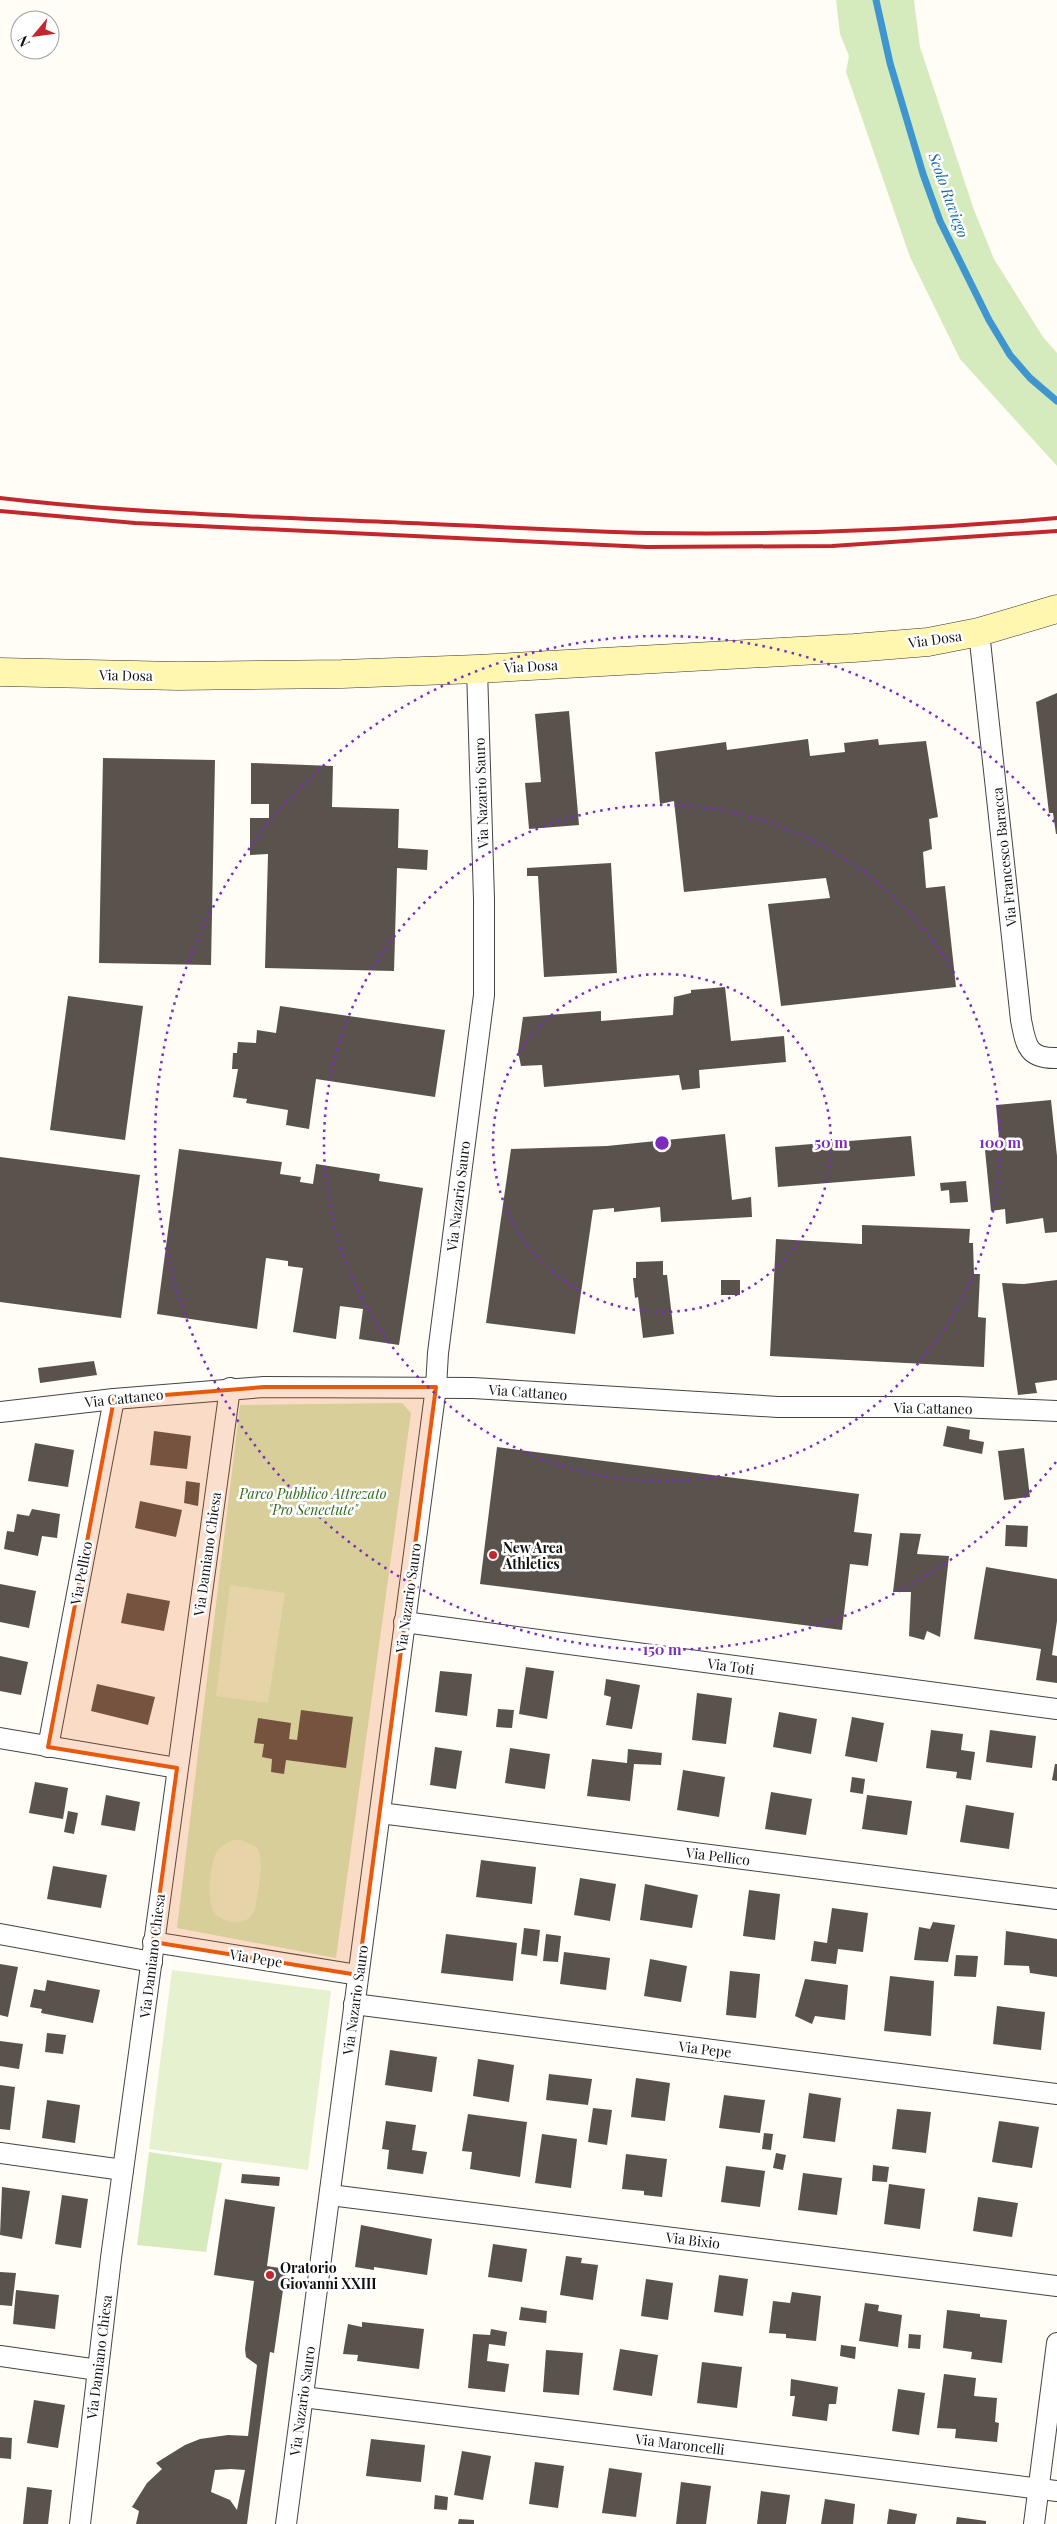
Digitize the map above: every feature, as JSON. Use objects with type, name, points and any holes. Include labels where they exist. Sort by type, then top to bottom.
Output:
[{"type":"street","name":"Via Dosa","points":[[0,672],[178,676],[477,670],[854,648],[928,642],[980,632],[1057,609]]},
{"type":"street","name":"Via Francesco Baracca","points":[[980,632],[1021,1020],[1026,1045],[1031,1052],[1039,1057],[1057,1058]]},
{"type":"street","name":"Via Nazario Sauro","points":[[286,2524],[436,1387],[438,1353],[484,994],[484,899],[477,670]]},
{"type":"street","name":"Via Cattaneo","points":[[0,1412],[230,1388],[436,1387],[778,1407],[958,1407],[1057,1411]]},
{"type":"street","name":"Via Damiano Chiesa","points":[[80,2524],[123,2170],[230,1388]]},
{"type":"street","name":"Via Pellico","points":[[48,1746],[114,1399]]},
{"type":"street","name":"Via Toti","points":[[404,1622],[1057,1709]]},
{"type":"street","points":[[0,1738],[177,1768]]},
{"type":"street","name":"Via Pellico","points":[[380,1813],[1057,1899]]},
{"type":"street","points":[[0,1934],[152,1962]]},
{"type":"street","name":"Via Pepe","points":[[154,1942],[358,1975]]},
{"type":"street","name":"Via Pepe","points":[[354,2004],[1057,2094]]},
{"type":"street","points":[[0,2153],[123,2170]]},
{"type":"street","name":"Via Bixio","points":[[330,2195],[1057,2286]]},
{"type":"street","points":[[1034,2524],[1048,2490],[1057,2343]]},
{"type":"street","points":[[0,2356],[98,2370]]},
{"type":"street","name":"Via Maroncelli","points":[[303,2397],[1048,2490]]},
{"type":"highlighted area","points":[[264,1387],[436,1387],[358,1975],[153,1942],[177,1768],[48,1747],[114,1399]]},
{"type":"green space","points":[[836,0],[914,0],[920,47],[974,210],[994,259],[1043,337],[1057,353],[1057,466],[960,359],[910,257],[846,72],[849,56],[840,34]]},
{"type":"green space","name":"Parco Pubblico Attrezato \"Pro Senectute\"","points":[[402,1403],[411,1413],[336,1958],[177,1928],[240,1405]]},
{"type":"green space","points":[[230,1585],[285,1593],[268,1703],[216,1696]]},
{"type":"green space","points":[[233,1840],[241,1840],[257,1847],[261,1864],[258,1893],[253,1913],[249,1918],[240,1922],[230,1922],[221,1918],[214,1912],[210,1900],[212,1864],[217,1851]]},
{"type":"green space","points":[[172,1970],[331,1991],[308,2170],[149,2149]]},
{"type":"green space","points":[[149,2152],[222,2163],[206,2252],[137,2245]]},
{"type":"building","points":[[1057,693],[1056,834],[1053,813],[1049,813],[1036,702]]},
{"type":"building","points":[[569,711],[579,825],[529,829],[525,783],[541,782],[535,714]]},
{"type":"building","points":[[808,739],[810,756],[845,752],[844,743],[878,739],[879,745],[926,741],[938,817],[929,819],[932,849],[923,852],[926,888],[945,886],[956,987],[781,1006],[768,904],[830,898],[826,878],[684,892],[674,801],[660,804],[655,752],[726,742],[727,750]]},
{"type":"building","points":[[103,758],[215,760],[211,965],[99,963]]},
{"type":"building","points":[[251,763],[333,766],[332,807],[399,809],[398,848],[428,850],[427,870],[397,868],[394,971],[265,968],[268,854],[250,855],[250,818],[269,818],[269,804],[251,804]]},
{"type":"building","points":[[611,863],[617,973],[544,977],[538,876],[527,876],[527,868]]},
{"type":"building","points":[[725,987],[731,1041],[784,1036],[786,1062],[699,1070],[700,1088],[682,1090],[679,1075],[544,1087],[542,1065],[521,1066],[518,1052],[523,1017],[601,1011],[601,1021],[673,1015],[674,997],[691,993],[691,990]]},
{"type":"building","points":[[68,996],[143,1006],[125,1140],[50,1130]]},
{"type":"building","points":[[280,1006],[445,1030],[435,1097],[316,1079],[309,1129],[286,1125],[288,1110],[246,1103],[247,1099],[233,1097],[238,1069],[232,1069],[233,1053],[237,1053],[238,1042],[256,1043],[257,1030],[276,1033]]},
{"type":"building","points":[[1051,1100],[1057,1156],[1057,1232],[1045,1233],[1043,1218],[1006,1224],[1005,1209],[991,1211],[985,1150],[1000,1149],[996,1105]]},
{"type":"building","points":[[725,1134],[732,1200],[751,1197],[752,1217],[661,1222],[660,1207],[614,1212],[614,1208],[593,1210],[575,1334],[486,1323],[511,1149],[607,1146]]},
{"type":"building","points":[[911,1136],[915,1176],[778,1187],[775,1147]]},
{"type":"building","points":[[179,1149],[282,1162],[280,1174],[301,1177],[300,1182],[313,1184],[316,1164],[380,1174],[379,1181],[423,1188],[399,1345],[359,1339],[363,1309],[340,1306],[336,1339],[293,1332],[303,1268],[288,1266],[288,1261],[266,1258],[257,1329],[157,1314]]},
{"type":"building","points":[[0,1157],[140,1175],[121,1318],[0,1302]]},
{"type":"building","points":[[966,1181],[968,1202],[950,1203],[949,1190],[941,1191],[940,1183]]},
{"type":"building","points":[[862,1225],[970,1229],[969,1243],[973,1243],[974,1274],[980,1274],[978,1317],[986,1318],[984,1367],[770,1356],[776,1239],[862,1244]]},
{"type":"building","points":[[663,1261],[663,1275],[667,1275],[674,1334],[643,1338],[638,1297],[635,1298],[633,1278],[636,1278],[636,1262]]},
{"type":"building","points":[[721,1280],[740,1280],[740,1295],[721,1295]]},
{"type":"building","points":[[1057,1280],[1057,1380],[1035,1383],[1037,1393],[1018,1395],[1002,1283],[1024,1284]]},
{"type":"building","points":[[94,1361],[97,1375],[40,1383],[38,1368]]},
{"type":"building","points":[[947,1426],[970,1430],[969,1439],[984,1442],[982,1454],[943,1446]]},
{"type":"building","points":[[154,1431],[191,1436],[187,1469],[150,1465]]},
{"type":"building","points":[[35,1443],[74,1450],[68,1487],[28,1481]]},
{"type":"building","points":[[497,1447],[859,1494],[854,1532],[872,1534],[868,1566],[850,1564],[842,1630],[480,1584]]},
{"type":"building","points":[[1024,1448],[1030,1497],[1004,1500],[998,1451]]},
{"type":"building","points":[[186,1481],[200,1483],[198,1506],[184,1503]]},
{"type":"building","points":[[140,1501],[182,1510],[176,1537],[135,1528]]},
{"type":"building","points":[[32,1509],[60,1514],[57,1538],[42,1536],[38,1556],[4,1549],[7,1531],[14,1532],[17,1514],[29,1516]]},
{"type":"building","points":[[1006,1525],[1028,1526],[1027,1547],[1005,1546]]},
{"type":"building","points":[[900,1533],[921,1534],[917,1554],[949,1556],[940,1637],[927,1631],[924,1640],[909,1636],[911,1592],[893,1592]]},
{"type":"building","points":[[986,1567],[1057,1579],[1057,1621],[1052,1655],[1057,1656],[1057,1683],[1036,1680],[1041,1649],[974,1639]]},
{"type":"building","points":[[0,1584],[36,1591],[29,1628],[0,1622]]},
{"type":"building","points":[[127,1593],[170,1601],[164,1631],[121,1623]]},
{"type":"building","points":[[0,1656],[28,1662],[21,1695],[0,1691]]},
{"type":"building","points":[[526,1667],[554,1671],[547,1719],[519,1714]]},
{"type":"building","points":[[440,1671],[472,1674],[467,1716],[435,1712]]},
{"type":"building","points":[[606,1679],[640,1685],[632,1729],[606,1725],[611,1697],[604,1695]]},
{"type":"building","points":[[97,1684],[155,1697],[148,1725],[91,1711]]},
{"type":"building","points":[[697,1693],[732,1698],[726,1744],[692,1740]]},
{"type":"building","points":[[498,1709],[514,1710],[512,1728],[496,1727]]},
{"type":"building","points":[[301,1710],[353,1717],[346,1768],[286,1760],[284,1774],[271,1772],[272,1759],[262,1757],[264,1744],[254,1743],[258,1718],[291,1723],[289,1739],[297,1740]]},
{"type":"building","points":[[779,1712],[817,1719],[811,1754],[773,1747]]},
{"type":"building","points":[[852,1717],[884,1723],[877,1762],[845,1756]]},
{"type":"building","points":[[931,1730],[963,1734],[961,1750],[975,1752],[971,1780],[956,1778],[957,1772],[926,1768]]},
{"type":"building","points":[[990,1730],[1036,1736],[1032,1768],[986,1762]]},
{"type":"building","points":[[435,1747],[462,1751],[456,1789],[430,1785]]},
{"type":"building","points":[[510,1748],[550,1754],[545,1789],[505,1783]]},
{"type":"building","points":[[628,1749],[662,1753],[661,1765],[634,1764],[630,1801],[587,1796],[592,1759],[627,1763]]},
{"type":"building","points":[[1055,1764],[1057,1764],[1057,1781],[1052,1780]]},
{"type":"building","points":[[683,1770],[725,1777],[719,1817],[677,1810]]},
{"type":"building","points":[[852,1777],[865,1779],[863,1794],[850,1792]]},
{"type":"building","points":[[35,1782],[68,1788],[63,1819],[29,1813]]},
{"type":"building","points":[[771,1792],[812,1799],[806,1835],[765,1829]]},
{"type":"building","points":[[106,1795],[140,1802],[135,1831],[101,1825]]},
{"type":"building","points":[[867,1795],[912,1801],[907,1835],[862,1829]]},
{"type":"building","points":[[966,1805],[1014,1813],[1009,1849],[960,1842]]},
{"type":"building","points":[[68,1811],[78,1813],[74,1834],[64,1832]]},
{"type":"building","points":[[481,1860],[536,1867],[532,1904],[476,1897]]},
{"type":"building","points":[[53,1866],[107,1875],[101,1908],[47,1899]]},
{"type":"building","points":[[580,1878],[616,1884],[610,1921],[574,1915]]},
{"type":"building","points":[[645,1884],[698,1895],[692,1928],[640,1920]]},
{"type":"building","points":[[749,1890],[780,1894],[775,1940],[743,1936]]},
{"type":"building","points":[[832,1908],[868,1913],[863,1952],[838,1949],[836,1964],[811,1961],[814,1941],[827,1943]]},
{"type":"building","points":[[933,1922],[955,1925],[948,1962],[914,1960],[919,1927],[930,1929]]},
{"type":"building","points":[[524,1928],[540,1930],[537,1956],[521,1954]]},
{"type":"building","points":[[1006,1931],[1057,1939],[1057,1977],[1030,1973],[1029,1966],[1004,1965]]},
{"type":"building","points":[[446,1934],[517,1943],[513,1981],[441,1973]]},
{"type":"building","points":[[546,1934],[561,1936],[558,1962],[543,1961]]},
{"type":"building","points":[[564,1952],[610,1958],[606,1990],[560,1984]]},
{"type":"building","points":[[956,1955],[978,1956],[976,1977],[954,1976]]},
{"type":"building","points":[[650,1959],[687,1966],[681,2002],[644,1996]]},
{"type":"building","points":[[0,1964],[18,1967],[8,2017],[0,2015]]},
{"type":"building","points":[[730,1971],[760,1974],[756,2018],[726,2015]]},
{"type":"building","points":[[890,1976],[934,1981],[931,2036],[884,2031]]},
{"type":"building","points":[[805,1979],[848,1985],[845,2020],[815,2016],[812,2024],[795,2016]]},
{"type":"building","points":[[47,1980],[100,1990],[93,2023],[41,2013],[42,2009],[30,2007],[34,1989],[45,1991]]},
{"type":"building","points":[[997,2006],[1045,2012],[1041,2050],[993,2044]]},
{"type":"building","points":[[47,2033],[66,2035],[63,2054],[45,2052]]},
{"type":"building","points":[[0,2041],[23,2044],[19,2069],[0,2066]]},
{"type":"building","points":[[390,2050],[437,2057],[432,2092],[385,2085]]},
{"type":"building","points":[[478,2059],[514,2065],[509,2102],[473,2096]]},
{"type":"building","points":[[549,2074],[592,2079],[588,2105],[546,2100]]},
{"type":"building","points":[[636,2078],[670,2083],[665,2121],[631,2117]]},
{"type":"building","points":[[0,2085],[15,2087],[10,2130],[0,2129]]},
{"type":"building","points":[[809,2093],[841,2098],[835,2142],[803,2138]]},
{"type":"building","points":[[724,2095],[765,2100],[760,2133],[719,2128]]},
{"type":"building","points":[[47,2100],[80,2105],[75,2143],[42,2138]]},
{"type":"building","points":[[593,2108],[612,2110],[607,2145],[588,2142]]},
{"type":"building","points":[[897,2109],[931,2112],[926,2153],[892,2149]]},
{"type":"building","points":[[468,2114],[527,2122],[520,2177],[470,2169],[472,2152],[462,2151]]},
{"type":"building","points":[[386,2121],[416,2125],[412,2150],[427,2152],[423,2174],[387,2169],[389,2150],[382,2149]]},
{"type":"building","points":[[999,2121],[1039,2127],[1032,2168],[992,2162]]},
{"type":"building","points":[[764,2133],[773,2134],[771,2150],[762,2149]]},
{"type":"building","points":[[542,2134],[577,2139],[571,2188],[535,2183]]},
{"type":"building","points":[[776,2153],[786,2155],[783,2170],[773,2168]]},
{"type":"building","points":[[626,2154],[667,2159],[662,2197],[644,2195],[644,2191],[622,2189]]},
{"type":"building","points":[[873,2165],[889,2167],[887,2182],[872,2181]]},
{"type":"building","points":[[726,2166],[765,2171],[760,2207],[721,2202]]},
{"type":"building","points":[[803,2173],[842,2178],[837,2215],[798,2210]]},
{"type":"building","points":[[242,2174],[280,2177],[279,2186],[241,2183]]},
{"type":"building","points":[[889,2184],[925,2189],[920,2229],[884,2224]]},
{"type":"building","points":[[2,2187],[30,2191],[22,2239],[0,2235]]},
{"type":"building","points":[[62,2195],[88,2199],[81,2248],[55,2244]]},
{"type":"building","points":[[978,2197],[1018,2203],[1012,2237],[973,2231]]},
{"type":"building","points":[[225,2199],[275,2207],[267,2266],[286,2269],[274,2353],[270,2352],[247,2524],[136,2524],[139,2511],[132,2507],[147,2483],[162,2469],[156,2463],[185,2445],[200,2439],[228,2435],[248,2436],[257,2365],[246,2357],[245,2349],[254,2281],[214,2275]],"holes":[[[215,2470],[245,2470],[237,2510],[230,2500],[211,2492]]]},
{"type":"building","points":[[361,2225],[432,2239],[427,2275],[374,2267],[374,2270],[355,2267]]},
{"type":"building","points":[[493,2244],[527,2249],[522,2282],[488,2277]]},
{"type":"building","points":[[566,2256],[582,2258],[581,2263],[598,2265],[593,2300],[560,2295]]},
{"type":"building","points":[[0,2272],[16,2273],[12,2306],[0,2305]]},
{"type":"building","points":[[719,2275],[748,2279],[743,2316],[714,2312]]},
{"type":"building","points":[[646,2279],[673,2283],[668,2320],[641,2316]]},
{"type":"building","points":[[16,2290],[59,2295],[55,2329],[13,2324]]},
{"type":"building","points":[[792,2292],[821,2296],[816,2341],[786,2338],[786,2334],[769,2333],[773,2301],[790,2303]]},
{"type":"building","points":[[865,2303],[879,2305],[878,2311],[902,2315],[898,2347],[859,2341]]},
{"type":"building","points":[[521,2307],[547,2311],[546,2323],[519,2320]]},
{"type":"building","points":[[947,2310],[1007,2320],[1002,2363],[971,2359],[972,2352],[943,2348]]},
{"type":"building","points":[[362,2322],[424,2329],[419,2369],[357,2361],[358,2355],[343,2354],[348,2324],[362,2327]]},
{"type":"building","points":[[491,2329],[507,2332],[505,2346],[489,2344],[487,2361],[509,2364],[505,2392],[468,2388],[473,2334],[490,2335]]},
{"type":"building","points":[[909,2334],[921,2335],[920,2349],[908,2348]]},
{"type":"building","points":[[841,2345],[856,2347],[855,2359],[840,2356]]},
{"type":"building","points":[[620,2349],[658,2355],[652,2396],[613,2390]]},
{"type":"building","points":[[546,2350],[583,2353],[579,2395],[543,2392]]},
{"type":"building","points":[[702,2362],[742,2367],[737,2408],[697,2403]]},
{"type":"building","points":[[944,2374],[976,2378],[974,2396],[997,2398],[995,2422],[999,2423],[997,2442],[955,2438],[956,2429],[937,2428]]},
{"type":"building","points":[[791,2379],[838,2387],[836,2404],[829,2404],[827,2421],[792,2416],[795,2396],[790,2396]]},
{"type":"building","points":[[898,2389],[925,2393],[919,2435],[892,2431]]},
{"type":"building","points":[[34,2400],[65,2405],[58,2448],[27,2443]]},
{"type":"building","points":[[0,2437],[12,2438],[11,2459],[0,2458]]},
{"type":"building","points":[[371,2439],[425,2445],[421,2482],[366,2476]]},
{"type":"building","points":[[462,2451],[491,2456],[483,2500],[454,2495]]},
{"type":"building","points":[[535,2462],[564,2466],[558,2508],[529,2504]]},
{"type":"building","points":[[609,2468],[642,2473],[636,2517],[602,2513]]},
{"type":"building","points":[[681,2482],[711,2486],[706,2524],[676,2524]]},
{"type":"building","points":[[27,2487],[52,2490],[48,2524],[23,2524]]},
{"type":"building","points":[[761,2491],[790,2495],[786,2524],[757,2524]]},
{"type":"building","points":[[435,2495],[448,2497],[447,2510],[434,2509]]},
{"type":"building","points":[[825,2499],[855,2504],[853,2524],[821,2524]]},
{"type":"building","points":[[889,2509],[917,2514],[915,2524],[887,2524]]},
{"type":"building","points":[[957,2517],[986,2521],[986,2524],[956,2524]]},
{"type":"building","points":[[459,2519],[474,2520],[474,2524],[458,2524]]},
{"type":"waterway","name":"Scolo Ruviego","points":[[876,0],[890,63],[923,174],[940,221],[989,320],[1010,355],[1030,378],[1057,401]]},
{"type":"railway","points":[[0,498],[102,508],[204,514],[648,533],[853,531],[1057,518]]},
{"type":"railway","points":[[0,511],[135,523],[647,547],[832,546],[1057,531]]},
{"type":"place","name":"New Area Athletics","points":[[493,1555]]},
{"type":"place","name":"Oratorio Giovanni XXIII","points":[[270,2275]]}]
